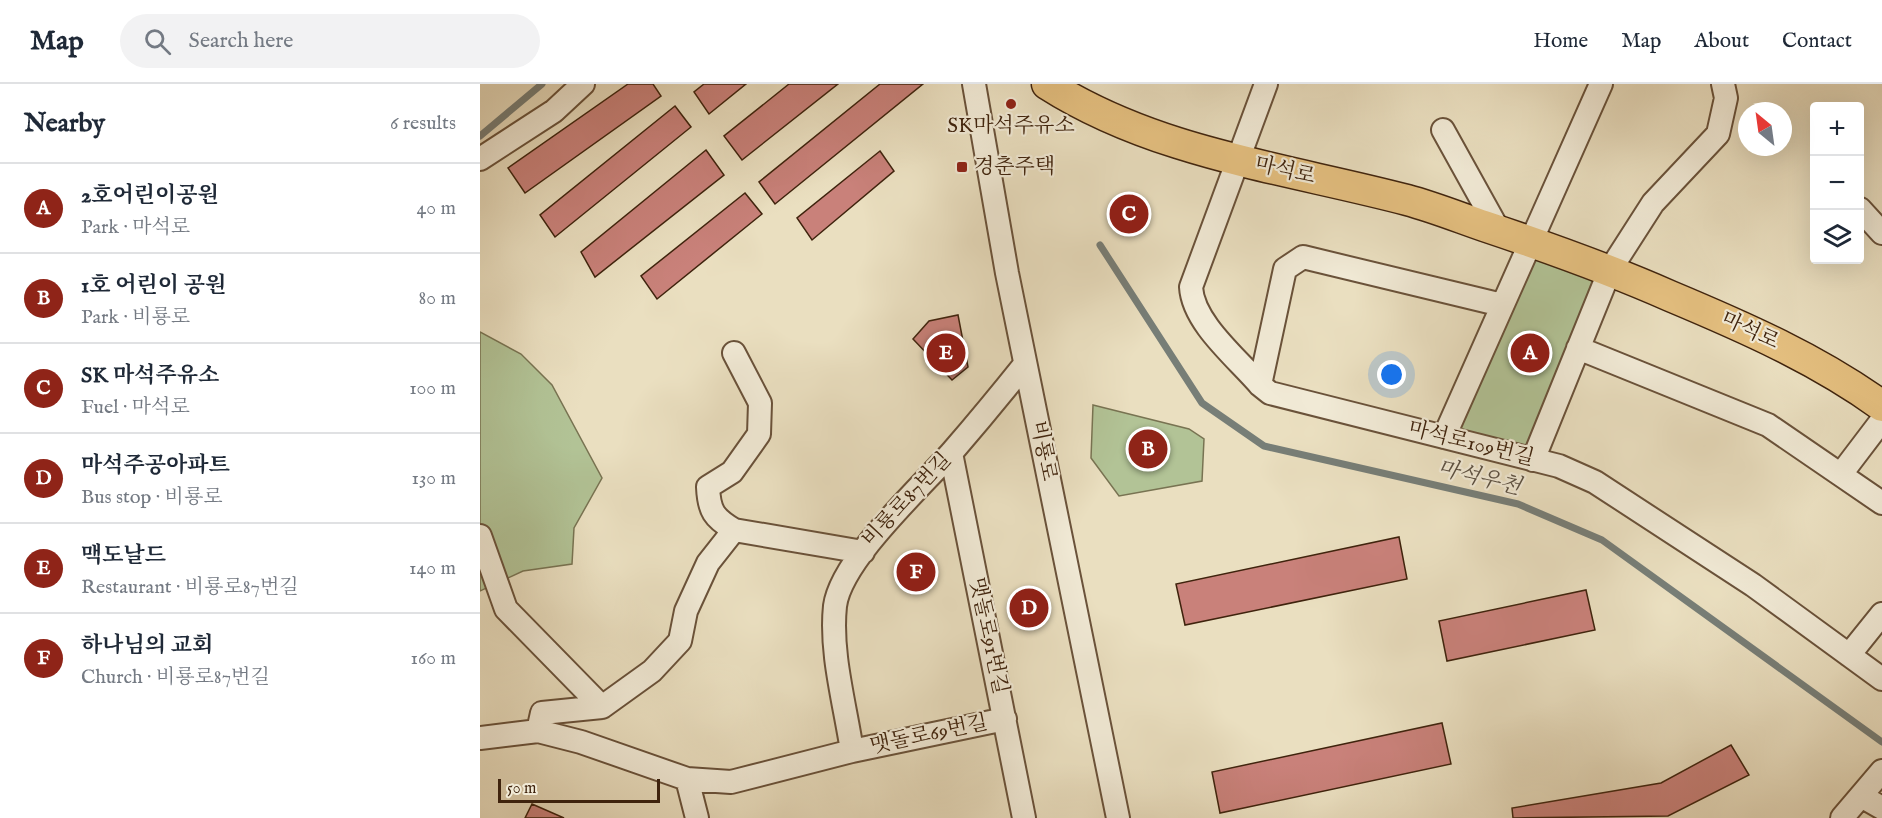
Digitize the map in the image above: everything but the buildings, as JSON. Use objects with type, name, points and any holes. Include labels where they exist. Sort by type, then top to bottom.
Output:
[{"type":"main road","name":"마석로","points":[[1047,84],[1094,113],[1138,131],[1237,159],[1408,200],[1610,270],[1767,337],[1859,389],[1882,406]]},
{"type":"street","points":[[480,159],[554,111],[583,84]]},
{"type":"street","name":"비룡로","points":[[974,84],[1025,364],[1118,818]]},
{"type":"street","name":"마석로109번길","points":[[1266,84],[1191,287],[1192,300],[1198,315],[1260,384],[1270,393],[1559,466],[1595,482],[1753,585],[1882,679]]},
{"type":"street","points":[[1444,437],[1601,84]]},
{"type":"street","points":[[1533,460],[1610,270],[1653,202],[1718,134],[1725,98],[1723,84]]},
{"type":"street","points":[[1443,130],[1499,231]]},
{"type":"street","points":[[1861,210],[1882,233]]},
{"type":"street","points":[[1260,384],[1285,269],[1303,257],[1502,305]]},
{"type":"street","points":[[1578,348],[1768,425],[1882,503]]},
{"type":"street","points":[[538,731],[542,713],[602,706],[652,671],[680,641],[686,611],[708,563],[734,530],[716,519],[708,500],[708,487],[732,472],[759,434],[760,403],[734,353]]},
{"type":"street","name":"비룡로87번길","points":[[734,530],[863,552],[951,453],[1025,364]]},
{"type":"street","points":[[1840,474],[1882,420]]},
{"type":"street","name":"맷돌로91번길","points":[[951,453],[1024,818]]},
{"type":"street","points":[[480,536],[506,609],[602,706]]},
{"type":"street","name":"맷돌로69번길","points":[[852,751],[834,636],[835,615],[836,604],[847,575],[863,552]]},
{"type":"street","points":[[1849,655],[1882,614]]},
{"type":"street","name":"맷돌로69번길","points":[[480,738],[538,731],[581,742],[687,779],[731,782],[852,751],[1005,718]]},
{"type":"street","points":[[1842,818],[1882,771]]},
{"type":"street","points":[[687,779],[697,818]]},
{"type":"street","points":[[1861,796],[1882,807]]},
{"type":"green space","points":[[1530,256],[1598,270],[1534,451],[1459,437],[1455,426]]},
{"type":"green space","points":[[480,332],[521,354],[552,385],[602,478],[574,528],[572,564],[523,571],[480,591]]},
{"type":"green space","points":[[1093,405],[1189,429],[1204,439],[1202,481],[1119,496],[1091,458]]},
{"type":"waterway","points":[[480,136],[542,84]]},
{"type":"waterway","name":"마석우천","points":[[1100,245],[1202,403],[1264,446],[1518,504],[1602,540],[1882,742]]},
{"type":"place","name":"SK마석주유소","points":[[1011,104]]},
{"type":"place","name":"경춘주택","points":[[962,167]]},
{"type":"place","name":"SK 마석주유소","points":[[1129,214]]},
{"type":"place","name":"맥도날드","points":[[946,353]]},
{"type":"place","name":"2호어린이공원","points":[[1530,353]]},
{"type":"place","name":"1호 어린이 공원","points":[[1148,449]]},
{"type":"place","name":"하나님의 교회","points":[[916,572]]},
{"type":"place","name":"마석주공아파트","points":[[1029,608]]}]
